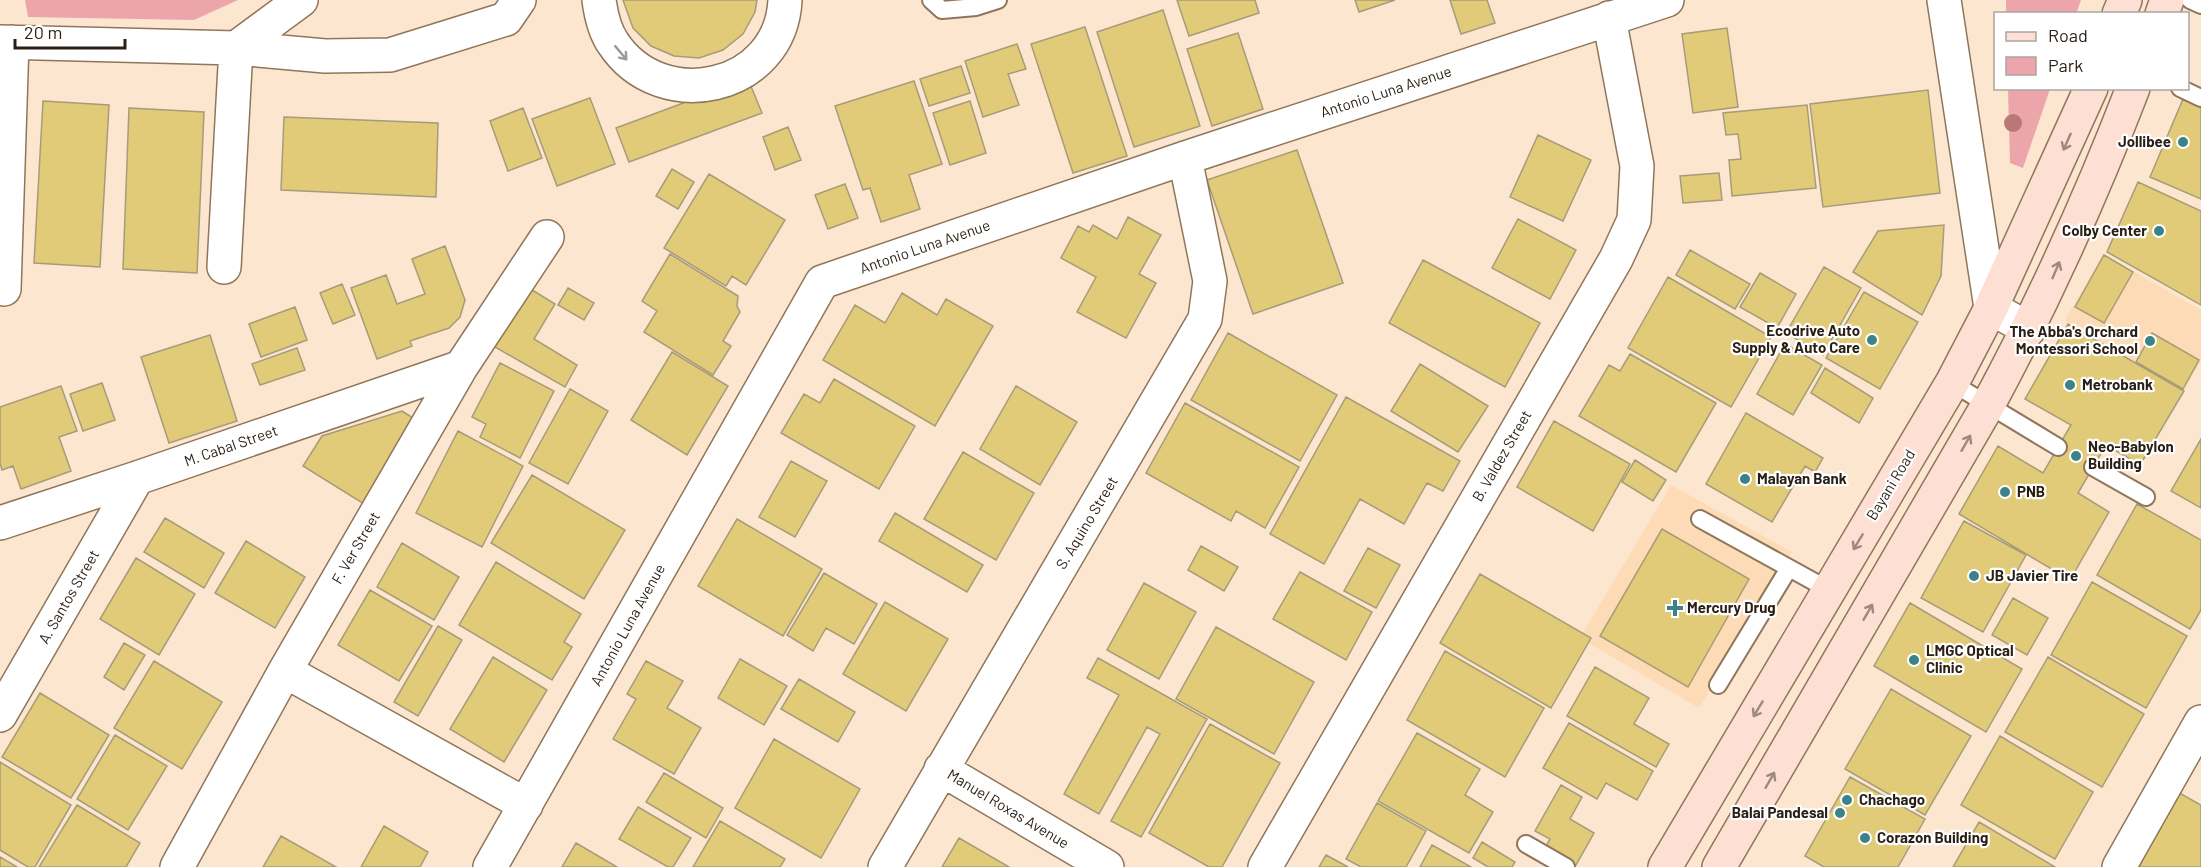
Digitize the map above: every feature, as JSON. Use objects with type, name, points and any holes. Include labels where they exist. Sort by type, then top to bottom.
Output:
[{"type":"main road","name":"Bayani Road","points":[[1665,867],[1952,383],[1991,309],[2090,90]]},
{"type":"main road","points":[[1719,867],[1988,405],[2029,329],[2132,90]]},
{"type":"street","points":[[236,48],[301,0]]},
{"type":"street","points":[[4,289],[6,42],[236,48],[325,56],[390,55],[506,20],[519,0]]},
{"type":"street","points":[[598,0],[603,21],[612,42],[626,60],[644,74],[665,83],[687,87],[709,85],[731,79],[750,67],[766,50],[777,31],[784,10],[784,0]]},
{"type":"street","name":"Antonio Luna Avenue","points":[[490,867],[822,282],[1185,158],[1667,0]]},
{"type":"street","points":[[1944,0],[1991,309],[2029,329]]},
{"type":"street","name":"B. Valdez Street","points":[[1265,867],[1610,270],[1634,220],[1637,166],[1609,18]]},
{"type":"street","points":[[224,267],[236,48]]},
{"type":"street","name":"S. Aquino Street","points":[[885,867],[1205,319],[1210,280],[1185,158]]},
{"type":"street","name":"F. Ver Street","points":[[177,867],[285,670],[461,366],[547,237]]},
{"type":"street","name":"M. Cabal Street","points":[[0,523],[138,478],[461,366]]},
{"type":"street","name":"A. Santos Street","points":[[0,715],[138,478]]},
{"type":"street","points":[[285,670],[526,805]]},
{"type":"street","points":[[2119,867],[2201,722]]},
{"type":"street","name":"Manuel Roxas Avenue","points":[[941,769],[1107,867]]},
{"type":"lane","points":[[931,0],[942,10],[976,7],[998,0]]},
{"type":"lane","points":[[2190,0],[2201,5]]},
{"type":"lane","points":[[2184,90],[2201,98]]},
{"type":"lane","points":[[1952,383],[2058,447]]},
{"type":"lane","points":[[2093,467],[2146,497]]},
{"type":"lane","points":[[1700,519],[1829,590]]},
{"type":"lane","points":[[1718,685],[1789,568]]},
{"type":"lane","points":[[1526,844],[1566,867]]},
{"type":"shaded area","name":"The Abba's Orchard Montessori School","points":[[2103,254],[2201,310],[2201,361],[2184,390],[2065,320]]},
{"type":"shaded area","points":[[1671,485],[1792,552],[1699,708],[1580,638]]},
{"type":"green space","points":[[25,0],[238,0],[194,20],[28,17]]},
{"type":"green space","points":[[2006,0],[2081,0],[2077,12],[2006,12]]},
{"type":"green space","points":[[2008,90],[2050,90],[2023,168],[2010,163]]},
{"type":"building","points":[[623,0],[757,0],[755,12],[743,34],[723,50],[699,58],[674,56],[651,46],[633,28]]},
{"type":"building","points":[[1177,0],[1255,0],[1259,13],[1189,36]]},
{"type":"building","points":[[1355,0],[1395,0],[1359,12]]},
{"type":"building","points":[[1450,0],[1487,0],[1495,23],[1461,34]]},
{"type":"building","points":[[1163,10],[1200,126],[1134,147],[1097,32]]},
{"type":"building","points":[[1085,27],[1127,156],[1073,173],[1031,44]]},
{"type":"building","points":[[1727,28],[1738,107],[1693,113],[1682,34]]},
{"type":"building","points":[[1238,33],[1263,109],[1212,126],[1187,49]]},
{"type":"building","points":[[1017,44],[1026,69],[1008,74],[1019,105],[983,117],[965,61]]},
{"type":"building","points":[[961,66],[970,93],[929,106],[920,79]]},
{"type":"building","points":[[748,79],[762,113],[629,162],[616,128]]},
{"type":"building","points":[[914,81],[942,164],[909,175],[920,209],[881,222],[870,188],[863,190],[835,106]]},
{"type":"building","points":[[1928,90],[1940,193],[1823,207],[1810,104]]},
{"type":"building","points":[[590,98],[615,164],[557,186],[532,119]]},
{"type":"building","name":"Jollibee","points":[[2183,99],[2201,107],[2201,199],[2150,177]]},
{"type":"building","points":[[43,101],[109,105],[100,267],[34,263]]},
{"type":"building","points":[[970,101],[986,153],[950,165],[933,113]]},
{"type":"building","points":[[1807,105],[1816,188],[1732,196],[1729,160],[1741,159],[1738,134],[1726,135],[1723,113]]},
{"type":"building","points":[[129,108],[204,112],[197,273],[123,269]]},
{"type":"building","points":[[523,108],[542,158],[508,171],[490,121]]},
{"type":"building","points":[[284,117],[438,123],[436,197],[281,190]]},
{"type":"building","points":[[788,127],[801,160],[775,170],[763,137]]},
{"type":"building","points":[[1538,135],[1591,160],[1563,221],[1510,197]]},
{"type":"building","points":[[1297,150],[1343,283],[1253,314],[1207,180]]},
{"type":"building","points":[[672,169],[694,182],[678,209],[656,196]]},
{"type":"building","points":[[1719,173],[1722,200],[1683,203],[1680,176]]},
{"type":"building","points":[[709,174],[785,220],[746,285],[732,276],[726,286],[664,248]]},
{"type":"building","name":"Colby Center","points":[[2138,182],[2201,211],[2201,305],[2107,252]]},
{"type":"building","points":[[845,184],[858,218],[828,229],[815,195]]},
{"type":"building","points":[[1128,217],[1161,235],[1139,274],[1156,283],[1126,338],[1077,312],[1096,277],[1061,258],[1078,226],[1089,232],[1093,225],[1117,239]]},
{"type":"building","points":[[1518,219],[1576,250],[1550,299],[1492,268]]},
{"type":"building","points":[[1944,225],[1941,276],[1922,315],[1853,272],[1878,231]]},
{"type":"building","points":[[445,246],[465,300],[460,317],[449,328],[410,341],[412,346],[377,359],[351,288],[386,275],[397,304],[425,294],[412,259]]},
{"type":"building","points":[[1690,250],[1750,284],[1735,309],[1676,275]]},
{"type":"building","points":[[670,254],[738,296],[737,306],[740,312],[723,341],[731,346],[713,375],[644,332],[657,311],[642,301]]},
{"type":"building","points":[[2104,255],[2133,272],[2104,323],[2075,307]]},
{"type":"building","points":[[1423,260],[1540,323],[1505,387],[1389,323]]},
{"type":"building","points":[[1824,267],[1861,288],[1823,355],[1786,333]]},
{"type":"building","points":[[1760,273],[1796,294],[1777,328],[1740,307]]},
{"type":"building","points":[[1668,277],[1771,337],[1731,407],[1628,348]]},
{"type":"building","points":[[342,284],[355,315],[333,324],[320,293]]},
{"type":"building","points":[[529,288],[555,304],[534,339],[577,365],[565,387],[495,347]]},
{"type":"building","points":[[568,288],[594,303],[584,320],[558,305]]},
{"type":"building","name":"Ecodrive Auto Supply & Auto Care","points":[[1864,292],[1918,322],[1880,389],[1826,358]]},
{"type":"building","points":[[902,293],[937,315],[946,299],[993,326],[935,426],[823,360],[855,305],[885,323]]},
{"type":"building","points":[[295,307],[307,340],[261,357],[249,324]]},
{"type":"building","name":"Neo-Babylon Building","points":[[2068,324],[2184,391],[2140,465],[2106,445],[2078,493],[2109,512],[2070,580],[1959,514],[1998,446],[2043,473],[2071,425],[2025,399]]},
{"type":"building","points":[[1228,333],[1337,395],[1300,461],[1191,400]]},
{"type":"building","points":[[2152,333],[2199,360],[2183,389],[2136,362]]},
{"type":"building","points":[[210,335],[237,421],[169,443],[141,357]]},
{"type":"building","points":[[1785,344],[1822,365],[1793,415],[1757,394]]},
{"type":"building","points":[[297,348],[305,370],[260,385],[252,364]]},
{"type":"building","points":[[672,352],[728,386],[687,455],[631,420]]},
{"type":"building","points":[[1630,354],[1716,403],[1676,472],[1579,416],[1609,365],[1620,371]]},
{"type":"building","points":[[500,363],[554,391],[520,458],[480,437],[486,424],[472,417]]},
{"type":"building","points":[[1420,364],[1488,406],[1458,452],[1391,411]]},
{"type":"building","points":[[1825,368],[1873,398],[1859,423],[1811,393]]},
{"type":"building","points":[[834,379],[915,426],[879,489],[781,433],[804,394],[820,403]]},
{"type":"building","points":[[102,383],[115,420],[83,431],[70,394]]},
{"type":"building","points":[[61,386],[77,431],[59,437],[71,471],[21,489],[13,466],[2,470],[0,463],[0,407]]},
{"type":"building","points":[[1016,386],[1077,422],[1040,485],[980,449]]},
{"type":"building","points":[[570,389],[608,411],[568,484],[529,463]]},
{"type":"building","points":[[1346,397],[1460,461],[1443,491],[1427,483],[1404,524],[1360,499],[1324,564],[1270,534]]},
{"type":"building","points":[[1185,403],[1299,467],[1265,528],[1236,511],[1231,521],[1146,473]]},
{"type":"building","points":[[402,411],[416,420],[364,504],[303,466],[322,436]]},
{"type":"building","points":[[1746,413],[1823,458],[1815,472],[1805,466],[1772,522],[1706,484]]},
{"type":"building","points":[[1554,421],[1630,464],[1593,531],[1517,487]]},
{"type":"building","points":[[458,431],[523,466],[482,547],[416,513]]},
{"type":"building","points":[[2201,439],[2201,508],[2171,491]]},
{"type":"building","points":[[963,452],[1034,493],[996,560],[924,519]]},
{"type":"building","points":[[1635,460],[1666,480],[1653,501],[1622,482]]},
{"type":"building","points":[[791,461],[827,481],[795,537],[759,517]]},
{"type":"building","points":[[532,475],[625,530],[584,599],[491,543]]},
{"type":"building","points":[[2137,504],[2201,540],[2201,610],[2190,629],[2097,575]]},
{"type":"building","points":[[895,513],[983,565],[967,592],[879,541]]},
{"type":"building","points":[[165,518],[224,553],[204,588],[144,552]]},
{"type":"building","points":[[737,519],[822,569],[783,636],[698,586]]},
{"type":"building","name":"JB Javier Tire","points":[[1964,521],[2026,555],[1983,632],[1921,598]]},
{"type":"building","name":"Mercury Drug","points":[[1662,529],[1749,579],[1688,687],[1600,636]]},
{"type":"building","points":[[246,541],[305,577],[275,628],[215,593]]},
{"type":"building","points":[[402,543],[459,577],[434,620],[377,587]]},
{"type":"building","points":[[1201,546],[1238,567],[1224,591],[1188,570]]},
{"type":"building","points":[[1368,548],[1400,565],[1376,608],[1344,591]]},
{"type":"building","points":[[136,558],[195,594],[159,655],[100,619]]},
{"type":"building","points":[[496,562],[581,614],[564,642],[572,647],[552,680],[459,625]]},
{"type":"building","points":[[1300,572],[1372,612],[1346,660],[1273,619]]},
{"type":"building","points":[[824,573],[877,604],[854,644],[826,628],[813,651],[787,635]]},
{"type":"building","points":[[1480,574],[1591,638],[1551,708],[1440,643]]},
{"type":"building","points":[[2092,582],[2187,636],[2146,708],[2051,655]]},
{"type":"building","points":[[1144,583],[1196,612],[1159,679],[1107,650]]},
{"type":"building","points":[[370,590],[432,626],[399,681],[338,645]]},
{"type":"building","points":[[2013,598],[2048,618],[2027,655],[1992,635]]},
{"type":"building","points":[[885,602],[948,639],[906,711],[843,674]]},
{"type":"building","points":[[1910,603],[2022,669],[1986,732],[1874,666]]},
{"type":"building","points":[[438,626],[462,640],[418,716],[394,702]]},
{"type":"building","points":[[1216,627],[1314,682],[1274,754],[1176,699]]},
{"type":"building","points":[[124,643],[145,655],[124,690],[104,677]]},
{"type":"building","points":[[1445,651],[1544,708],[1505,777],[1407,720]]},
{"type":"building","points":[[493,657],[547,690],[504,762],[450,729]]},
{"type":"building","points":[[2048,657],[2144,714],[2102,787],[2005,732]]},
{"type":"building","points":[[1098,658],[1207,719],[1141,837],[1111,821],[1160,734],[1147,727],[1099,814],[1064,794],[1119,695],[1087,678]]},
{"type":"building","points":[[740,659],[787,686],[764,725],[718,698]]},
{"type":"building","points":[[154,661],[222,702],[182,769],[114,728]]},
{"type":"building","points":[[646,661],[683,681],[667,708],[701,728],[674,774],[613,739],[636,699],[627,694]]},
{"type":"building","points":[[1595,667],[1649,698],[1634,724],[1669,744],[1656,767],[1567,716]]},
{"type":"building","points":[[799,679],[855,712],[838,742],[781,709]]},
{"type":"building","points":[[1891,689],[1971,736],[1925,815],[1845,769]]},
{"type":"building","points":[[40,693],[109,735],[71,798],[2,757]]},
{"type":"building","points":[[1569,723],[1653,771],[1637,800],[1606,783],[1597,799],[1543,768]]},
{"type":"building","points":[[1210,724],[1280,763],[1222,867],[1209,867],[1149,833]]},
{"type":"building","points":[[1417,733],[1480,769],[1465,795],[1493,812],[1469,853],[1378,801]]},
{"type":"building","points":[[115,735],[167,766],[128,830],[77,799]]},
{"type":"building","points":[[2000,736],[2093,792],[2055,859],[1961,805]]},
{"type":"building","points":[[774,739],[860,789],[821,858],[735,808]]},
{"type":"building","points":[[0,762],[71,805],[35,867],[28,867],[0,850]]},
{"type":"building","points":[[664,773],[723,808],[706,838],[646,802]]},
{"type":"building","name":"Corazon Building","points":[[1850,777],[1925,819],[1898,867],[1824,867],[1805,856]]},
{"type":"building","points":[[1561,785],[1582,797],[1570,819],[1594,833],[1576,865],[1545,848],[1550,839],[1535,831]]},
{"type":"building","points":[[2174,790],[2201,805],[2201,867],[2132,867]]},
{"type":"building","points":[[1377,803],[1426,831],[1406,867],[1361,867],[1346,859]]},
{"type":"building","points":[[77,805],[140,843],[126,867],[39,867]]},
{"type":"building","points":[[638,807],[691,838],[673,867],[668,867],[619,839]]},
{"type":"building","points":[[720,821],[785,859],[780,867],[693,867]]},
{"type":"building","points":[[1979,822],[2055,867],[1953,867]]},
{"type":"building","points":[[384,826],[428,852],[420,867],[361,867]]},
{"type":"building","points":[[281,836],[336,867],[263,867]]},
{"type":"building","points":[[959,838],[1009,867],[942,867]]},
{"type":"building","points":[[1482,842],[1515,862],[1512,867],[1488,867],[1473,858]]},
{"type":"building","points":[[576,843],[617,867],[562,867]]},
{"type":"building","points":[[1432,845],[1471,867],[1420,867]]},
{"type":"building","points":[[1326,855],[1348,867],[1319,867]]},
{"type":"building","points":[[0,857],[17,867],[0,867]]},
{"type":"place","name":"Jollibee","points":[[2183,142]]},
{"type":"place","name":"Colby Center","points":[[2159,231]]},
{"type":"place","name":"Ecodrive Auto Supply & Auto Care","points":[[1872,340]]},
{"type":"place","name":"The Abba's Orchard Montessori School","points":[[2150,341]]},
{"type":"place","name":"Metrobank","points":[[2070,385]]},
{"type":"place","name":"Neo-Babylon Building","points":[[2076,456]]},
{"type":"place","name":"Malayan Bank","points":[[1745,479]]},
{"type":"place","name":"PNB","points":[[2005,492]]},
{"type":"place","name":"JB Javier Tire","points":[[1974,576]]},
{"type":"place","name":"Mercury Drug","points":[[1675,608]]},
{"type":"place","name":"LMGC Optical Clinic","points":[[1914,660]]},
{"type":"place","name":"Chachago","points":[[1847,800]]},
{"type":"place","name":"Balai Pandesal","points":[[1840,813]]},
{"type":"place","name":"Corazon Building","points":[[1865,838]]}]
